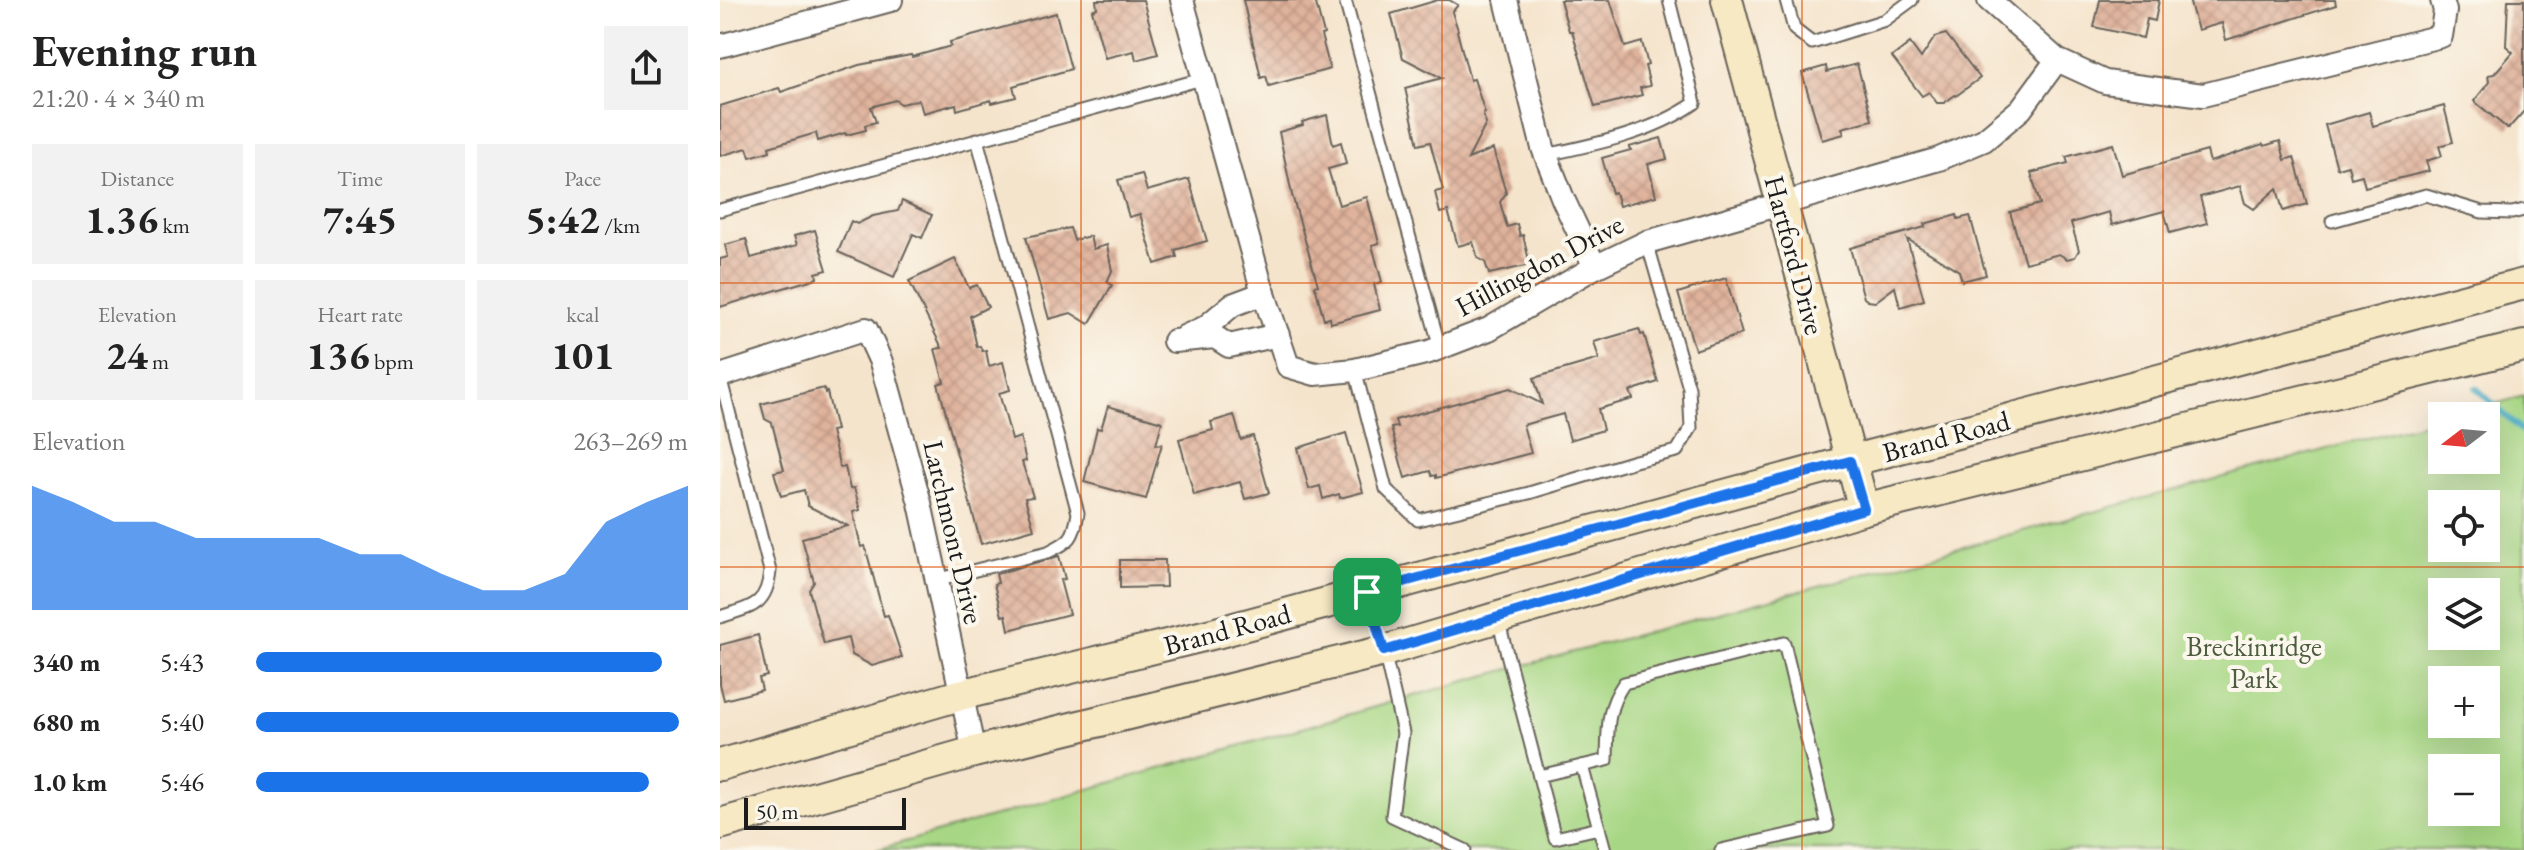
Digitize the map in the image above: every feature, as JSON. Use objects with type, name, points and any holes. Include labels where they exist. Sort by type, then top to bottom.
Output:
[{"type":"main road","name":"Hartford Drive","points":[[1727,0],[1864,509]]},
{"type":"main road","name":"Brand Road","points":[[720,765],[960,695],[1216,633],[1850,461],[2524,284]]},
{"type":"main road","name":"Brand Road","points":[[720,824],[974,752],[1384,651],[1864,509],[2524,346]]},
{"type":"street","points":[[720,46],[891,0]]},
{"type":"street","name":"Hillingdon Drive","points":[[1182,0],[1202,79],[1288,366],[1315,374],[1355,370],[1440,348],[1489,329],[1595,267],[1647,242],[1939,159],[1984,140],[2021,109],[2057,60]]},
{"type":"street","points":[[1506,0],[1546,155],[1595,267]]},
{"type":"street","points":[[1989,0],[2057,60],[2105,82],[2203,95],[2441,36],[2445,11],[2442,0]]},
{"type":"street","points":[[1264,293],[1232,305],[1206,327],[1174,341],[1215,337],[1229,346],[1278,335]]},
{"type":"street","name":"Larchmont Drive","points":[[720,376],[866,329],[885,376],[920,503],[974,752]]},
{"type":"lane","points":[[1345,0],[1440,348]]},
{"type":"lane","points":[[1546,155],[1591,145],[1672,119],[1695,103],[1669,0]]},
{"type":"lane","points":[[1786,0],[1794,29],[1812,43],[1885,20],[1912,0]]},
{"type":"lane","points":[[720,210],[1202,79]]},
{"type":"lane","points":[[936,580],[1048,552],[1065,544],[1074,535],[1078,513],[977,139]]},
{"type":"lane","points":[[2332,221],[2426,195],[2482,212],[2512,213],[2524,210]]},
{"type":"lane","points":[[1355,370],[1386,489],[1418,520],[1529,493],[1677,451],[1691,428],[1689,388],[1647,242]]},
{"type":"lane","points":[[720,376],[770,571],[769,590],[754,606],[720,617]]},
{"type":"lane","points":[[1367,592],[1403,733],[1392,816],[1465,850]]},
{"type":"lane","points":[[1498,617],[1555,838],[1599,828]]},
{"type":"lane","points":[[1539,776],[1607,760],[1609,710],[1624,683],[1784,643],[1828,826],[1727,849]]},
{"type":"lane","points":[[1582,766],[1605,850]]},
{"type":"green space","name":"Breckinridge Park","points":[[2524,396],[2524,850],[876,850],[1462,682],[2428,422],[2428,474],[2500,474],[2500,403]]},
{"type":"building","points":[[1096,0],[1143,0],[1158,54],[1136,60],[1134,51],[1105,58],[1092,10],[1097,8]]},
{"type":"building","points":[[1243,0],[1315,0],[1330,69],[1269,86],[1266,76],[1261,78]]},
{"type":"building","points":[[1438,0],[1449,0],[1458,5],[1452,12],[1470,80],[1474,79],[1485,113],[1486,124],[1468,159],[1493,149],[1506,193],[1500,202],[1507,227],[1517,224],[1530,265],[1489,274],[1485,262],[1478,258],[1473,242],[1458,246],[1448,211],[1440,213],[1435,192],[1443,190],[1430,142],[1418,145],[1405,88],[1442,78],[1403,58],[1391,14]]},
{"type":"building","points":[[1560,0],[1610,0],[1625,47],[1642,42],[1650,86],[1640,88],[1642,95],[1595,107]]},
{"type":"building","points":[[2100,0],[2159,0],[2155,21],[2147,19],[2143,38],[2094,27]]},
{"type":"building","points":[[2189,0],[2335,0],[2336,5],[2226,40],[2222,23],[2198,30]]},
{"type":"building","points":[[2508,0],[2524,0],[2524,111],[2508,129],[2474,101],[2489,82],[2488,75],[2494,74],[2513,52],[2506,46]]},
{"type":"building","points":[[1056,13],[1071,69],[1013,86],[1016,97],[992,103],[991,100],[957,110],[956,104],[923,113],[919,100],[901,104],[895,100],[871,107],[876,122],[865,125],[866,130],[818,141],[816,133],[769,147],[770,151],[750,157],[747,148],[720,156],[720,106],[779,88],[781,92],[859,65],[912,57],[951,46],[950,42]]},
{"type":"building","points":[[1946,34],[1980,78],[1944,103],[1937,103],[1929,92],[1922,96],[1892,57],[1910,43],[1921,58],[1935,37]]},
{"type":"building","points":[[1857,64],[1872,120],[1842,128],[1844,134],[1822,140],[1802,73],[1826,66],[1827,72]]},
{"type":"building","points":[[2444,106],[2453,142],[2439,146],[2442,156],[2426,161],[2429,171],[2365,187],[2362,175],[2351,178],[2348,165],[2337,168],[2325,125],[2369,112],[2373,126]]},
{"type":"building","points":[[1327,115],[1333,145],[1341,142],[1346,164],[1328,169],[1339,205],[1367,197],[1379,243],[1372,245],[1382,282],[1374,284],[1380,310],[1331,323],[1330,318],[1324,319],[1315,286],[1318,285],[1292,195],[1279,132]]},
{"type":"building","points":[[1661,138],[1667,159],[1648,164],[1656,196],[1619,206],[1602,158]]},
{"type":"building","points":[[2280,141],[2285,160],[2294,157],[2307,204],[2283,211],[2277,188],[2254,209],[2245,203],[2240,186],[2200,197],[2207,223],[2170,233],[2164,211],[2112,225],[2109,212],[2071,223],[2079,250],[2075,257],[2067,259],[2059,254],[2025,263],[2010,212],[2040,204],[2031,173],[2068,163],[2066,157],[2113,144],[2122,175],[2207,151],[2210,162]]},
{"type":"building","points":[[1142,174],[1147,191],[1189,179],[1207,241],[1175,250],[1177,257],[1155,264],[1140,214],[1129,217],[1118,180]]},
{"type":"building","points":[[902,201],[932,215],[922,238],[913,234],[894,277],[838,252],[851,221],[857,224],[873,216],[898,211]]},
{"type":"building","points":[[1957,215],[1958,219],[1970,216],[1986,275],[1962,281],[1959,271],[1907,239],[1924,300],[1900,307],[1895,287],[1875,302],[1864,298],[1850,248]]},
{"type":"building","points":[[1070,228],[1074,240],[1090,236],[1093,249],[1107,245],[1112,271],[1107,282],[1112,285],[1089,324],[1071,313],[1049,319],[1026,237]]},
{"type":"building","points":[[815,230],[827,270],[816,273],[817,278],[720,307],[720,259],[728,257],[725,245],[746,239],[751,258],[797,245],[794,236]]},
{"type":"building","points":[[955,259],[969,288],[977,285],[988,307],[970,316],[977,347],[986,350],[989,366],[1003,362],[1010,390],[999,393],[1012,440],[1020,437],[1026,461],[1022,462],[1033,497],[1025,498],[1034,529],[981,544],[938,384],[944,382],[935,349],[942,348],[909,281]]},
{"type":"building","points":[[1726,278],[1742,334],[1695,350],[1678,293]]},
{"type":"building","points":[[1639,329],[1641,335],[1644,334],[1658,382],[1630,391],[1633,399],[1598,409],[1603,430],[1570,440],[1563,414],[1523,425],[1531,453],[1436,478],[1430,471],[1405,478],[1391,428],[1397,427],[1395,420],[1510,388],[1542,404],[1534,378],[1599,359],[1594,342]]},
{"type":"building","points":[[824,388],[836,430],[831,431],[840,468],[845,467],[850,489],[854,488],[860,510],[853,512],[861,547],[865,546],[884,616],[888,615],[902,657],[872,666],[852,655],[848,638],[824,644],[809,590],[814,582],[802,538],[848,526],[808,506],[804,490],[781,496],[774,472],[784,470],[772,423],[765,419],[761,404]]},
{"type":"building","points":[[1108,406],[1162,422],[1156,445],[1162,444],[1146,499],[1084,482],[1097,428],[1101,429]]},
{"type":"building","points":[[1234,415],[1241,440],[1253,436],[1269,493],[1245,499],[1240,482],[1194,495],[1179,439],[1213,430],[1211,422]]},
{"type":"building","points":[[1346,433],[1363,492],[1323,499],[1320,486],[1309,489],[1298,448]]},
{"type":"building","points":[[1059,556],[1065,579],[1060,580],[1069,614],[1009,630],[994,584],[998,583],[996,574]]},
{"type":"building","points":[[1120,560],[1165,560],[1166,587],[1120,588]]},
{"type":"building","points":[[758,635],[767,676],[759,678],[762,690],[724,700],[720,684],[720,645]]},
{"type":"waterway","points":[[2476,388],[2524,433]]},
{"type":"route","points":[[1850,461],[1864,509],[1384,651],[1367,592],[1850,461]]}]
